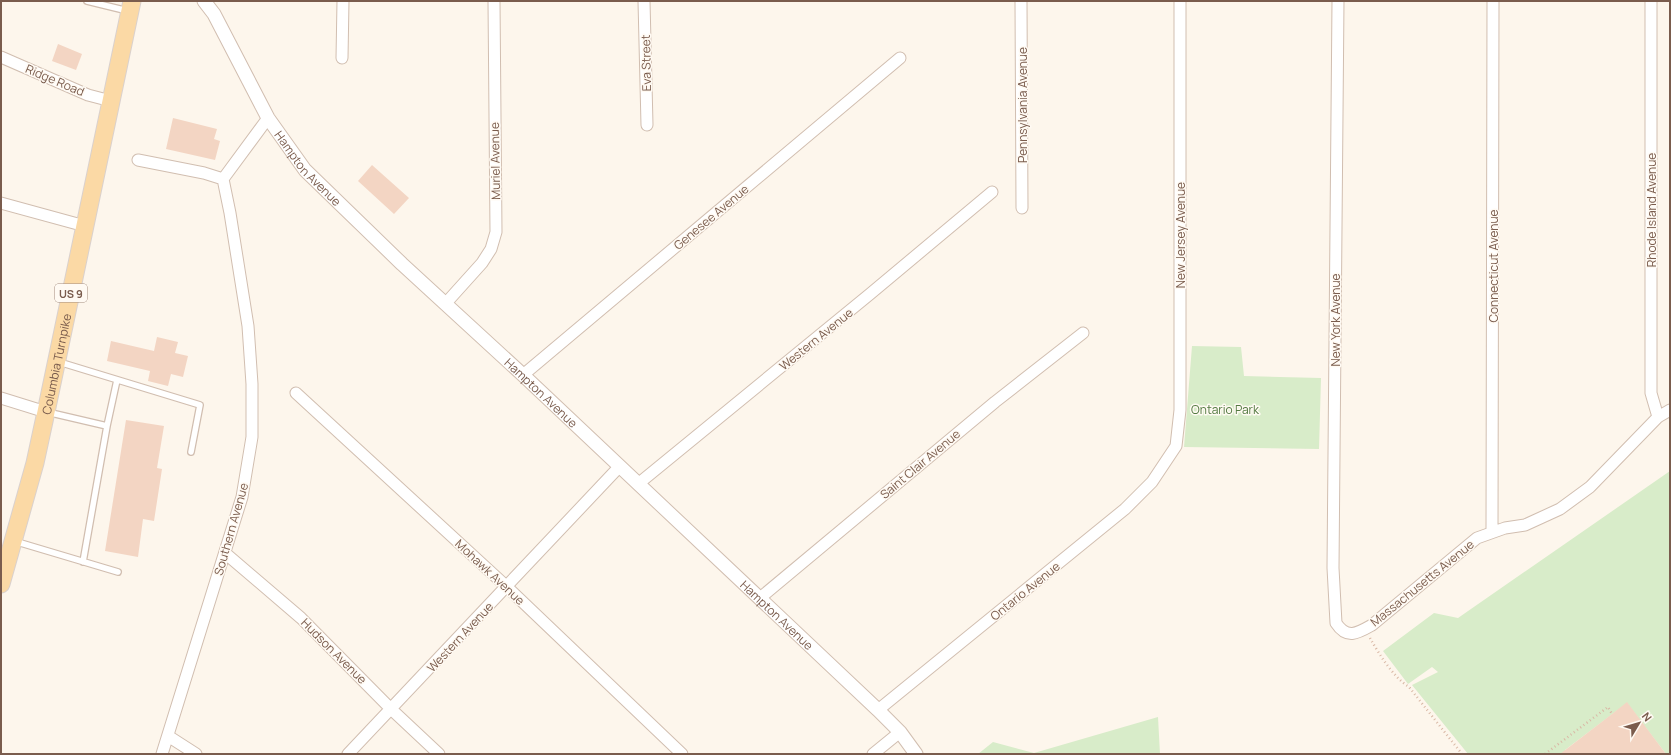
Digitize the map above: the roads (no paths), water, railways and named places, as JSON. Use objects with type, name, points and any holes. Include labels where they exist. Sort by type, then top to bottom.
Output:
[{"type":"main road","name":"Columbia Turnpike","points":[[1,584],[4,564],[14,541],[35,463],[131,6]]},
{"type":"street","name":"Hampton Avenue","points":[[204,1],[214,14],[268,118],[305,170],[402,264],[523,375],[878,710],[900,732],[916,754]]},
{"type":"street","points":[[342,58],[343,1]]},
{"type":"street","name":"Muriel Avenue","points":[[446,304],[482,263],[491,249],[496,232],[494,1]]},
{"type":"street","name":"Eva Street","points":[[644,1],[647,125]]},
{"type":"street","name":"Pennsylvania Avenue","points":[[1021,1],[1022,208]]},
{"type":"street","name":"New Jersey Avenue","points":[[1164,465],[1176,446],[1180,410],[1180,1]]},
{"type":"street","name":"New York Avenue","points":[[1338,1],[1333,568],[1336,623],[1340,629],[1348,634]]},
{"type":"street","name":"Connecticut Avenue","points":[[1492,532],[1493,1]]},
{"type":"street","name":"Rhode Island Avenue","points":[[1651,1],[1651,393],[1658,417]]},
{"type":"street","name":"Ridge Road","points":[[1,57],[88,95],[111,101]]},
{"type":"street","name":"Genesee Avenue","points":[[523,375],[900,58]]},
{"type":"street","points":[[138,160],[204,173],[223,179],[268,118]]},
{"type":"street","name":"Southern Avenue","points":[[162,754],[242,497],[252,437],[252,384],[248,326],[230,213],[223,179]]},
{"type":"street","name":"Western Avenue","points":[[638,484],[992,192]]},
{"type":"street","points":[[1,203],[85,226]]},
{"type":"street","name":"Saint Clair Avenue","points":[[760,598],[995,402],[1083,333]]},
{"type":"street","name":"Mohawk Avenue","points":[[296,393],[507,587],[682,754]]},
{"type":"street","points":[[1,398],[46,412]]},
{"type":"street","name":"Massachusetts Avenue","points":[[1348,634],[1359,632],[1372,625],[1477,538],[1492,532],[1525,525],[1560,509],[1590,487],[1658,417],[1670,410]]},
{"type":"street","name":"Ontario Avenue","points":[[878,710],[1125,509],[1152,482],[1164,465]]},
{"type":"street","name":"Western Avenue","points":[[348,754],[620,466]]},
{"type":"street","name":"Hudson Avenue","points":[[225,553],[301,618],[439,754]]},
{"type":"street","points":[[873,754],[900,732]]},
{"type":"street","points":[[168,736],[196,754]]},
{"type":"lane","points":[[87,1],[131,6]]},
{"type":"lane","points":[[57,361],[200,406],[191,452]]},
{"type":"lane","points":[[83,562],[107,426],[117,380]]},
{"type":"lane","points":[[46,412],[107,426]]},
{"type":"lane","points":[[14,541],[118,572]]},
{"type":"park label","name":"Ontario Park","points":[[1225,409]]}]
